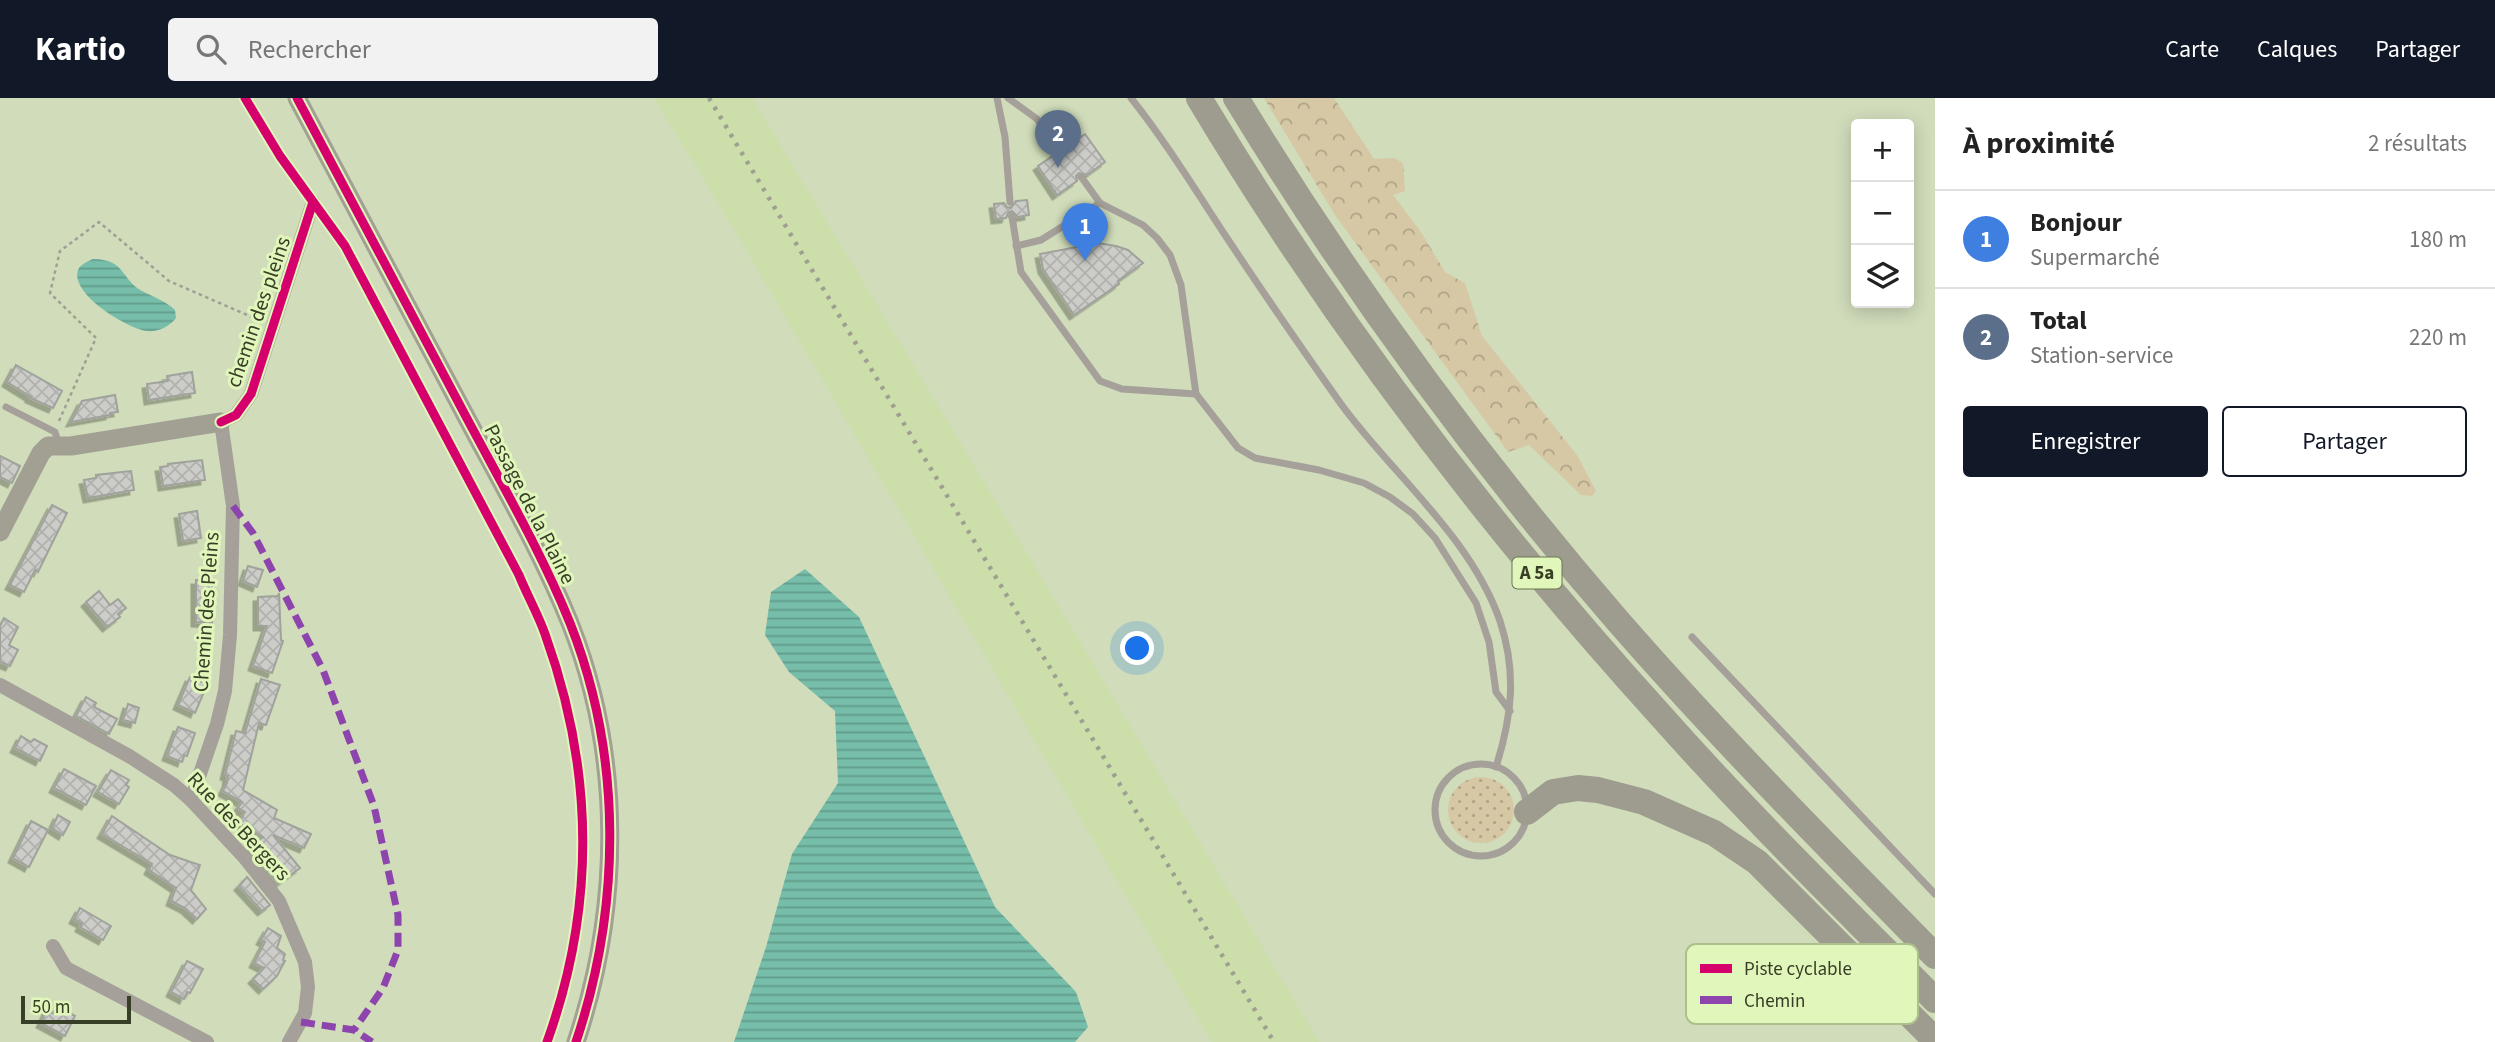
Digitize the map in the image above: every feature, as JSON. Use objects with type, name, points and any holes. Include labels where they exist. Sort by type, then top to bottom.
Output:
[{"type":"highway","name":"A 5a","points":[[1199,98],[1294,247],[1375,365],[1479,502],[1663,719],[1780,844],[1879,944]]},
{"type":"highway","name":"A 5a","points":[[1236,98],[1324,235],[1404,351],[1552,542],[1692,704],[1935,956]]},
{"type":"highway","points":[[1527,812],[1553,792],[1578,788],[1598,790],[1644,802],[1714,833],[1757,862],[1839,944]]},
{"type":"highway","name":"A 5a","points":[[1918,983],[1935,1000]]},
{"type":"highway","points":[[1918,1023],[1935,1040]]},
{"type":"street","name":"Passage de la Plaine","points":[[297,98],[535,547],[570,624],[591,689],[607,775],[610,869],[598,961],[576,1042]]},
{"type":"street","name":"chemin des pleins","points":[[221,422],[236,415],[251,394],[313,202]]},
{"type":"street","points":[[0,532],[44,449],[57,439],[221,422]]},
{"type":"street","name":"Chemin des Pleins","points":[[191,800],[217,724],[225,691],[230,635],[233,506],[221,422]]},
{"type":"street","name":"Rue des Bergers","points":[[0,685],[130,756],[174,785],[244,858],[279,901],[305,962],[308,987],[305,1013],[289,1042]]},
{"type":"street","points":[[52,946],[66,968],[207,1042]]},
{"type":"lane","points":[[997,98],[1005,137],[1010,202]]},
{"type":"lane","points":[[1008,98],[1037,119],[1062,150]]},
{"type":"lane","points":[[1130,98],[1154,127],[1266,298],[1342,405],[1382,455],[1425,502],[1473,569],[1494,608],[1511,670],[1510,711],[1496,767]]},
{"type":"lane","points":[[1082,178],[1100,204],[1143,225],[1170,255],[1181,285],[1196,394],[1238,448],[1255,458],[1319,470],[1364,483],[1413,514],[1446,554],[1476,603],[1489,642],[1496,692],[1510,711]]},
{"type":"lane","points":[[1016,246],[1041,240],[1100,204]]},
{"type":"lane","points":[[1012,217],[1021,272],[1100,381],[1122,389],[1196,394]]},
{"type":"lane","points":[[6,407],[57,439]]},
{"type":"lane","points":[[1692,637],[1935,894]]},
{"type":"lane","points":[[1465,767],[1496,767],[1513,777],[1524,793],[1527,812],[1522,832],[1499,853],[1468,855],[1450,845],[1443,836],[1435,817],[1437,797],[1448,779],[1465,767]]},
{"type":"path","points":[[57,439],[96,338],[50,292],[60,251],[99,222],[169,281],[273,327]]},
{"type":"shaded area","points":[[654,98],[752,98],[1319,1042],[1212,1042]]},
{"type":"green space","points":[[1264,98],[1334,98],[1374,159],[1394,158],[1403,163],[1405,191],[1393,195],[1421,232],[1445,272],[1465,283],[1482,336],[1577,455],[1596,491],[1592,496],[1581,495],[1529,445],[1508,452],[1335,215]]},
{"type":"green space","points":[[1481,777],[1494,779],[1509,792],[1514,810],[1512,823],[1499,838],[1481,843],[1468,841],[1453,828],[1448,810],[1450,797],[1463,782]]},
{"type":"water","points":[[93,259],[112,262],[135,286],[175,310],[176,318],[163,328],[147,331],[127,324],[101,308],[81,288],[77,278],[79,268]]},
{"type":"water","points":[[805,569],[859,617],[995,907],[1076,992],[1088,1027],[1075,1042],[734,1042],[766,947],[792,854],[838,783],[835,711],[789,672],[765,635],[771,592]]},
{"type":"building","points":[[1085,134],[1105,162],[1087,175],[1079,173],[1076,176],[1077,181],[1057,195],[1038,166],[1057,153],[1060,156],[1065,155],[1068,152],[1067,146]]},
{"type":"building","points":[[1027,200],[1029,215],[1018,217],[1012,211],[1006,218],[996,219],[994,204],[1004,203],[1011,208],[1016,201]]},
{"type":"building","points":[[1098,243],[1128,250],[1143,263],[1118,281],[1119,284],[1074,315],[1043,269],[1040,254]]},
{"type":"building","points":[[16,365],[62,391],[53,408],[30,398],[7,382]]},
{"type":"building","points":[[192,372],[195,393],[149,400],[147,384],[168,381],[167,376]]},
{"type":"building","points":[[115,395],[118,412],[71,422],[82,401]]},
{"type":"building","points":[[0,456],[20,466],[12,483],[0,477]]},
{"type":"building","points":[[202,460],[205,480],[163,486],[160,467]]},
{"type":"building","points":[[131,471],[134,490],[88,498],[84,480],[96,478],[96,475]]},
{"type":"building","points":[[52,505],[67,513],[38,572],[35,570],[24,592],[10,585]]},
{"type":"building","points":[[197,511],[201,538],[183,541],[179,514]]},
{"type":"building","points":[[248,566],[263,570],[257,587],[243,581]]},
{"type":"building","points":[[196,580],[212,581],[212,623],[196,622]]},
{"type":"building","points":[[99,591],[110,605],[118,599],[126,608],[118,614],[120,617],[107,627],[86,602]]},
{"type":"building","points":[[279,593],[283,641],[272,673],[253,666],[267,626],[258,626],[258,597],[278,596]]},
{"type":"building","points":[[4,618],[18,627],[9,645],[18,650],[10,666],[0,662],[0,626]]},
{"type":"building","points":[[190,677],[205,683],[195,713],[178,705]]},
{"type":"building","points":[[261,679],[280,685],[266,725],[259,723],[243,790],[277,810],[274,818],[311,834],[304,848],[273,835],[300,868],[278,884],[249,848],[263,837],[239,823],[245,812],[238,808],[242,802],[223,791],[227,783],[228,776],[225,775],[236,731],[245,733]]},
{"type":"building","points":[[86,697],[96,703],[94,707],[117,719],[109,734],[76,716]]},
{"type":"building","points":[[128,704],[139,708],[135,723],[123,720]]},
{"type":"building","points":[[178,727],[195,733],[187,756],[184,755],[182,762],[167,756]]},
{"type":"building","points":[[21,736],[47,746],[40,761],[15,748]]},
{"type":"building","points":[[64,769],[96,786],[86,805],[54,788]]},
{"type":"building","points":[[111,770],[129,780],[126,785],[129,787],[119,804],[98,792]]},
{"type":"building","points":[[58,815],[70,822],[63,835],[52,828]]},
{"type":"building","points":[[112,816],[170,855],[200,865],[191,890],[206,909],[197,919],[185,908],[171,901],[176,888],[149,870],[152,864],[102,834]]},
{"type":"building","points":[[31,821],[48,830],[29,867],[13,858]]},
{"type":"building","points":[[247,877],[270,905],[262,911],[239,886]]},
{"type":"building","points":[[80,908],[111,926],[103,940],[80,927],[82,923],[74,919]]},
{"type":"building","points":[[268,928],[281,936],[277,948],[285,954],[285,961],[277,976],[263,989],[253,979],[264,968],[254,963],[265,942],[261,940]]},
{"type":"building","points":[[187,961],[203,969],[184,999],[171,992]]},
{"type":"building","points":[[58,1007],[75,1016],[65,1036],[41,1023],[47,1010],[54,1014]]},
{"type":"railway","points":[[709,98],[1274,1042]]},
{"type":"marked path","points":[[233,506],[253,533],[323,670],[374,806],[398,915],[398,950],[383,988],[354,1030]]},
{"type":"marked path","points":[[301,1022],[354,1030],[372,1042]]},
{"type":"cycle path","points":[[245,98],[280,156],[345,246],[519,575],[545,634],[573,736],[583,838],[581,889],[574,940],[563,991],[547,1042]]},
{"type":"cycle path","points":[[297,98],[533,542],[570,623],[587,674],[600,726],[610,832],[602,938],[591,991],[576,1042]]},
{"type":"cycle path","points":[[221,422],[236,415],[251,394],[313,202]]},
{"type":"place","name":"Total","points":[[1058,168]]},
{"type":"place","name":"Bonjour","points":[[1085,261]]}]
